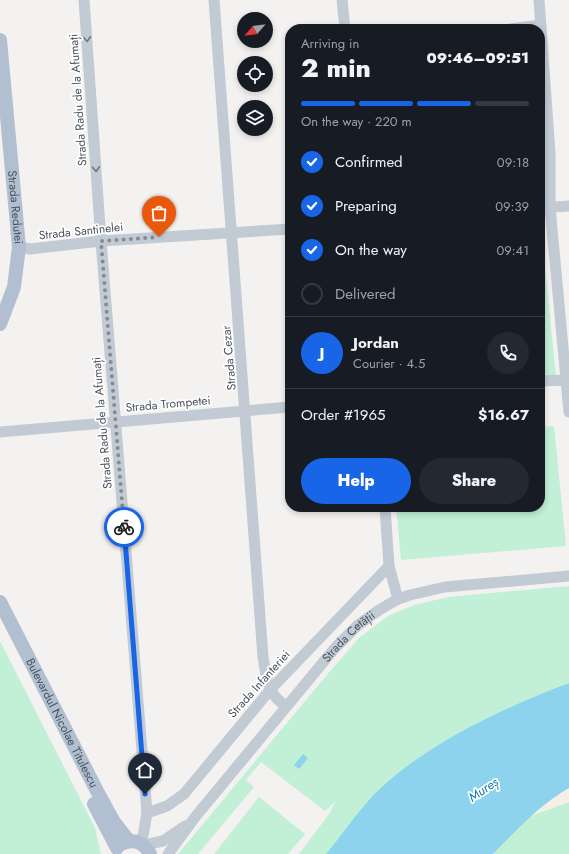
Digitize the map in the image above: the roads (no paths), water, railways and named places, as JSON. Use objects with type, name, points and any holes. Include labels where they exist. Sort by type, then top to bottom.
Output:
[{"type":"main road","name":"Strada Redutei","points":[[0,40],[19,248],[14,287],[0,324]]},
{"type":"main road","name":"Bulevardul Nicolae Titulescu","points":[[0,602],[97,791],[116,826],[132,847]]},
{"type":"main road","name":"Bulevardul Nicolae Titulescu","points":[[0,620],[132,847]]},
{"type":"street","name":"Strada Radu de la Afumați","points":[[84,0],[115,422],[147,813],[143,836],[132,847]]},
{"type":"street","name":"Strada Cezar","points":[[214,0],[264,657],[270,690]]},
{"type":"street","points":[[342,0],[344,24]]},
{"type":"street","points":[[539,0],[541,24]]},
{"type":"street","points":[[545,153],[545,208],[569,412]]},
{"type":"street","points":[[545,208],[569,206]]},
{"type":"street","name":"Strada Santinelei","points":[[19,248],[30,249],[101,241],[285,229]]},
{"type":"street","points":[[545,382],[567,385]]},
{"type":"street","name":"Strada Trompetei","points":[[0,432],[285,407]]},
{"type":"street","points":[[385,512],[389,566],[398,599]]},
{"type":"street","name":"Strada Infanteriei","points":[[147,813],[167,806],[184,794],[270,690],[389,566]]},
{"type":"street","name":"Strada Cetății","points":[[168,854],[196,816],[335,648],[358,625],[379,610],[398,599],[445,587],[569,576]]},
{"type":"street","points":[[270,690],[278,701],[286,706]]},
{"type":"street","name":"Strada Cetății","points":[[132,847],[163,841],[171,837],[196,816]]},
{"type":"water","name":"Mureș","points":[[569,683],[569,788],[538,810],[493,854],[326,854],[368,801],[410,764],[435,747],[489,717]]},
{"type":"water","points":[[303,754],[308,758],[299,769],[294,765]]}]
